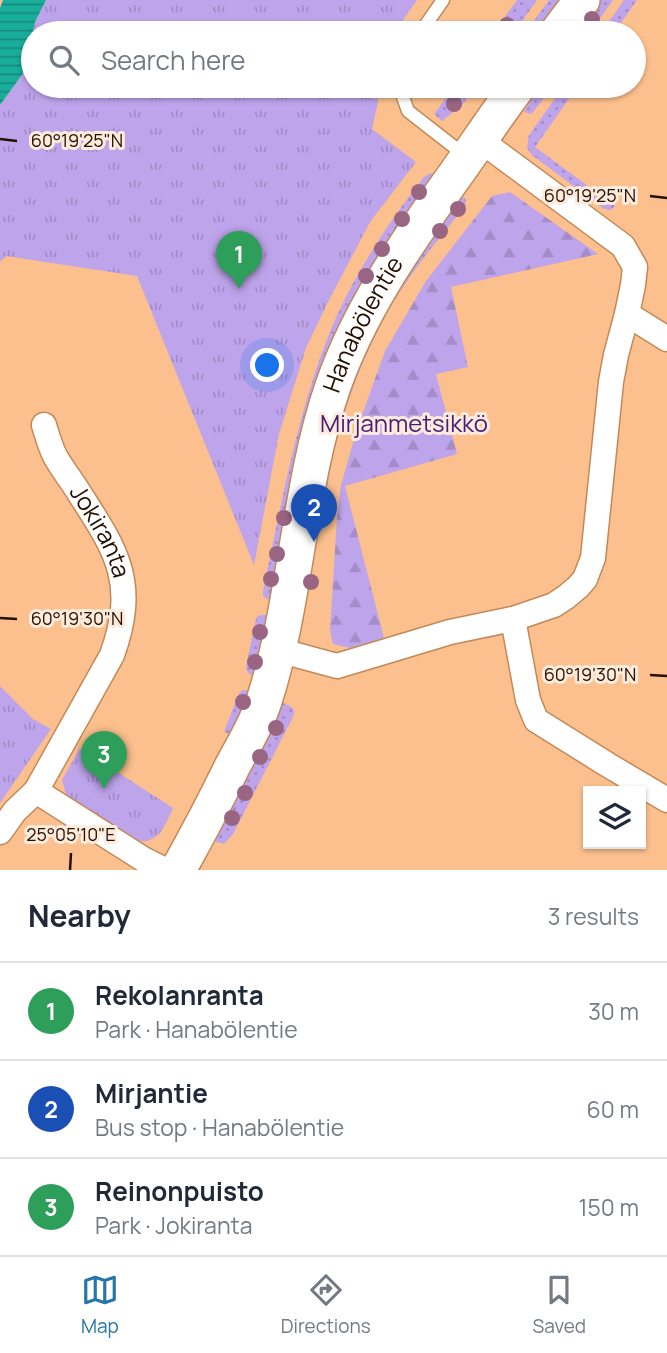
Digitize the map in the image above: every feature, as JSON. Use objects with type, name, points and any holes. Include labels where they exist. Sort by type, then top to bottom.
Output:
[{"type":"street","points":[[566,21],[582,0]]},
{"type":"street","name":"Hanabölentie","points":[[178,870],[264,704],[278,650],[310,475],[333,387],[345,355],[374,297],[412,237],[510,98]]},
{"type":"street","points":[[278,650],[337,666],[450,632],[513,619],[554,605],[585,579],[593,558],[611,382],[635,267],[623,246],[474,149]]},
{"type":"street","points":[[627,314],[667,339]]},
{"type":"street","name":"Jokiranta","points":[[0,832],[15,811],[36,792],[112,655],[120,633],[124,606],[123,582],[117,558],[105,533],[55,456],[44,425]]},
{"type":"street","points":[[513,619],[527,700],[536,720],[667,800]]},
{"type":"street","points":[[36,792],[165,870]]},
{"type":"lane","points":[[428,21],[443,0]]},
{"type":"lane","points":[[404,98],[408,111],[474,149]]},
{"type":"green space","points":[[46,0],[417,0],[402,21],[36,21]]},
{"type":"green space","points":[[517,0],[537,0],[522,21],[502,21]]},
{"type":"green space","points":[[549,0],[567,0],[550,21],[534,21]]},
{"type":"green space","points":[[597,0],[613,0],[598,21],[582,21]]},
{"type":"green space","points":[[624,0],[637,0],[622,21],[609,21]]},
{"type":"green space","points":[[21,76],[21,98],[378,98],[372,129],[416,162],[370,222],[306,348],[279,434],[254,565],[137,276],[6,256],[0,262],[0,105]]},
{"type":"green space","points":[[446,98],[467,98],[442,121],[434,114]]},
{"type":"green space","points":[[532,98],[544,98],[531,114],[524,112]]},
{"type":"green space","points":[[555,98],[570,98],[535,147],[615,206],[611,210],[604,209],[532,155],[527,148],[529,135]]},
{"type":"green space","points":[[433,173],[377,267],[272,600],[267,599],[263,596],[263,591],[292,457],[309,391],[332,327],[385,230],[424,177]]},
{"type":"green space","name":"Mirjanmetsikkö","points":[[510,192],[598,254],[451,287],[468,367],[436,374],[457,454],[345,486],[384,638],[350,648],[333,644],[330,631],[341,485],[357,429],[385,351],[426,281],[492,196]]},
{"type":"green space","points":[[462,196],[466,200],[465,206],[402,288],[379,327],[355,382],[337,438],[322,526],[313,525],[359,352],[433,231]]},
{"type":"green space","points":[[268,615],[260,657],[253,676],[248,673],[246,667],[256,619]]},
{"type":"green space","points":[[0,686],[33,719],[51,729],[0,803]]},
{"type":"green space","points":[[243,690],[250,691],[234,736],[224,732],[239,693]]},
{"type":"green space","points":[[280,701],[293,708],[293,717],[233,834],[224,844],[214,841],[221,820]]},
{"type":"green space","points":[[80,748],[173,808],[157,836],[147,841],[131,838],[70,800],[62,780]]},
{"type":"water","points":[[3,0],[46,0],[36,21],[21,21],[21,76],[0,105],[0,8]]},
{"type":"place","name":"Rekolanranta","points":[[239,289]]},
{"type":"place","name":"Mirjantie","points":[[314,542]]},
{"type":"place","name":"Reinonpuisto","points":[[104,789]]}]
